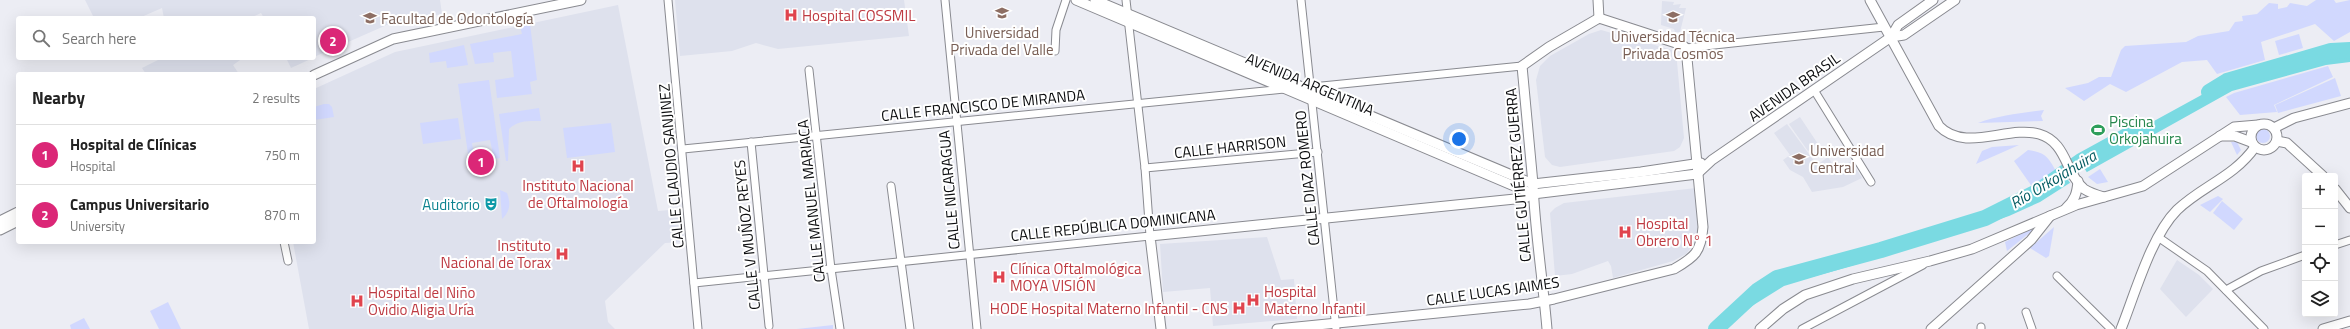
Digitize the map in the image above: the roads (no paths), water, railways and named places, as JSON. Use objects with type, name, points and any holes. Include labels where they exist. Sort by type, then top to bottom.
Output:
[{"type":"main road","points":[[316,73],[393,39],[581,0]]},
{"type":"main road","name":"AVENIDA ARGENTINA","points":[[1076,0],[1128,18],[1286,85],[1312,101],[1372,121]]},
{"type":"main road","name":"AVENIDA ARGENTINA","points":[[1096,0],[1128,18]]},
{"type":"main road","points":[[1598,0],[1599,18]]},
{"type":"main road","points":[[1870,0],[1939,126],[1944,132],[1953,136],[1970,138],[2024,132],[2038,134],[2058,145],[2078,180],[2092,193],[2105,197]]},
{"type":"main road","name":"AVENIDA BRASIL","points":[[1533,184],[1569,180],[1697,174],[1712,160],[1891,37],[1898,25],[1933,0]]},
{"type":"main road","name":"AVENIDA BRASIL","points":[[1891,37],[1904,35],[1955,0]]},
{"type":"main road","points":[[1922,8],[1928,18]]},
{"type":"main road","points":[[1522,66],[1549,47],[1599,18],[1682,45],[1686,48],[1697,174]]},
{"type":"main road","name":"CALLE GUTIÉRREZ GUERRA","points":[[1522,66],[1533,184],[1532,202],[1547,329]]},
{"type":"main road","name":"AVENIDA ARGENTINA","points":[[1286,85],[1311,91],[1372,121],[1461,159],[1533,194]]},
{"type":"main road","points":[[2274,128],[2294,118],[2350,103]]},
{"type":"main road","points":[[1760,329],[1783,309],[1805,295],[1853,279],[1930,261],[1972,249],[2064,209],[2143,186],[2220,136],[2234,127],[2267,124],[2274,128],[2277,141],[2272,148],[2257,147],[2235,136],[2220,136]]},
{"type":"main road","points":[[2257,147],[2251,134],[2258,125]]},
{"type":"main road","points":[[2277,141],[2288,143],[2320,173]]},
{"type":"main road","points":[[2121,329],[2158,237],[2178,210],[2245,161],[2257,147]]},
{"type":"main road","name":"AVENIDA ARGENTINA","points":[[1461,159],[1533,184]]},
{"type":"main road","name":"AVENIDA BRASIL","points":[[1533,194],[1570,191],[1642,177],[1712,160]]},
{"type":"main road","name":"CALLE LUCAS JAIMES","points":[[1277,329],[1336,327],[1544,301],[1674,269],[1691,259],[1701,244],[1703,227],[1697,174]]},
{"type":"main road","points":[[1569,180],[1570,191]]},
{"type":"main road","points":[[2064,209],[2075,197],[2078,180]]},
{"type":"main road","points":[[2338,193],[2350,208]]},
{"type":"main road","name":"CALLE REPÚBLICA DOMINICANA","points":[[1150,236],[1525,198],[1533,194]]},
{"type":"main road","points":[[0,221],[16,213]]},
{"type":"main road","points":[[1931,329],[2031,240],[2051,215]]},
{"type":"main road","points":[[0,230],[16,222]]},
{"type":"main road","points":[[1150,236],[1161,329]]},
{"type":"main road","points":[[2323,329],[2350,321]]},
{"type":"street","name":"CALLE CLAUDIO SANJINEZ","points":[[668,0],[683,149],[698,329]]},
{"type":"street","name":"CALLE NICARAGUA","points":[[945,0],[976,329]]},
{"type":"street","points":[[1055,51],[1056,30],[1066,0]]},
{"type":"street","points":[[1126,0],[1136,104],[1145,168],[1150,236]]},
{"type":"street","name":"CALLE DIAZ ROMERO","points":[[1301,0],[1318,152],[1323,218],[1336,327]]},
{"type":"street","points":[[1686,48],[1884,27]]},
{"type":"street","points":[[1311,91],[1322,86],[1522,66]]},
{"type":"street","name":"CALLE MANUEL MARIACA","points":[[810,70],[830,269],[840,329]]},
{"type":"street","name":"CALLE FRANCISCO DE MIRANDA","points":[[683,149],[1136,104],[1286,85]]},
{"type":"street","points":[[1814,90],[1871,182]]},
{"type":"street","name":"CALLE V MUÑOZ REYES","points":[[751,142],[769,326]]},
{"type":"street","name":"CALLE HARRISON","points":[[1145,168],[1318,152]]},
{"type":"street","points":[[891,186],[910,329]]},
{"type":"street","name":"CALLE REPÚBLICA DOMINICANA","points":[[694,283],[900,260],[1150,236]]},
{"type":"street","points":[[2158,237],[2207,271],[2264,329]]},
{"type":"street","points":[[2338,244],[2350,240]]},
{"type":"street","points":[[284,244],[288,261]]},
{"type":"street","points":[[2226,290],[2261,271],[2302,256]]},
{"type":"street","points":[[1802,329],[1930,261]]},
{"type":"street","points":[[2057,276],[2111,329]]},
{"type":"street","points":[[2026,312],[2032,329]]},
{"type":"waterway","name":"Río Orkojahuira","points":[[2209,92],[2227,81],[2331,51],[2350,50]]},
{"type":"waterway","name":"Río Orkojahuira","points":[[1716,329],[1757,291],[1777,278],[1881,250],[1985,218],[2037,192],[2081,161],[2132,133]]},
{"type":"place","name":"Universidad Privada del Valle","points":[[1002,13]]},
{"type":"place","name":"Hospital COSSMIL","points":[[791,15]]},
{"type":"place","name":"Universidad Técnica Privada Cosmos","points":[[1673,17]]},
{"type":"place","name":"Facultad de Odontología","points":[[370,18]]},
{"type":"place","name":"Campus Universitario","points":[[333,41]]},
{"type":"place","name":"Piscina Orkojahuira","points":[[2098,130]]},
{"type":"place","name":"Universidad Central","points":[[1799,159]]},
{"type":"place","name":"Hospital de Clínicas","points":[[481,162]]},
{"type":"place","name":"Instituto Nacional de Oftalmología","points":[[578,166]]},
{"type":"place","name":"Auditorio","points":[[491,204]]},
{"type":"place","name":"Hospital Obrero N° 1","points":[[1625,232]]},
{"type":"place","name":"Instituto Nacional de Torax","points":[[562,254]]},
{"type":"place","name":"Clínica Oftalmológica MOYA VISIÓN","points":[[999,277]]},
{"type":"place","name":"Hospital Materno Infantil","points":[[1253,300]]},
{"type":"place","name":"Hospital del Niño Ovidio Aligia Uría","points":[[357,301]]},
{"type":"place","name":"HODE Hospital Materno Infantil - CNS","points":[[1239,308]]}]
